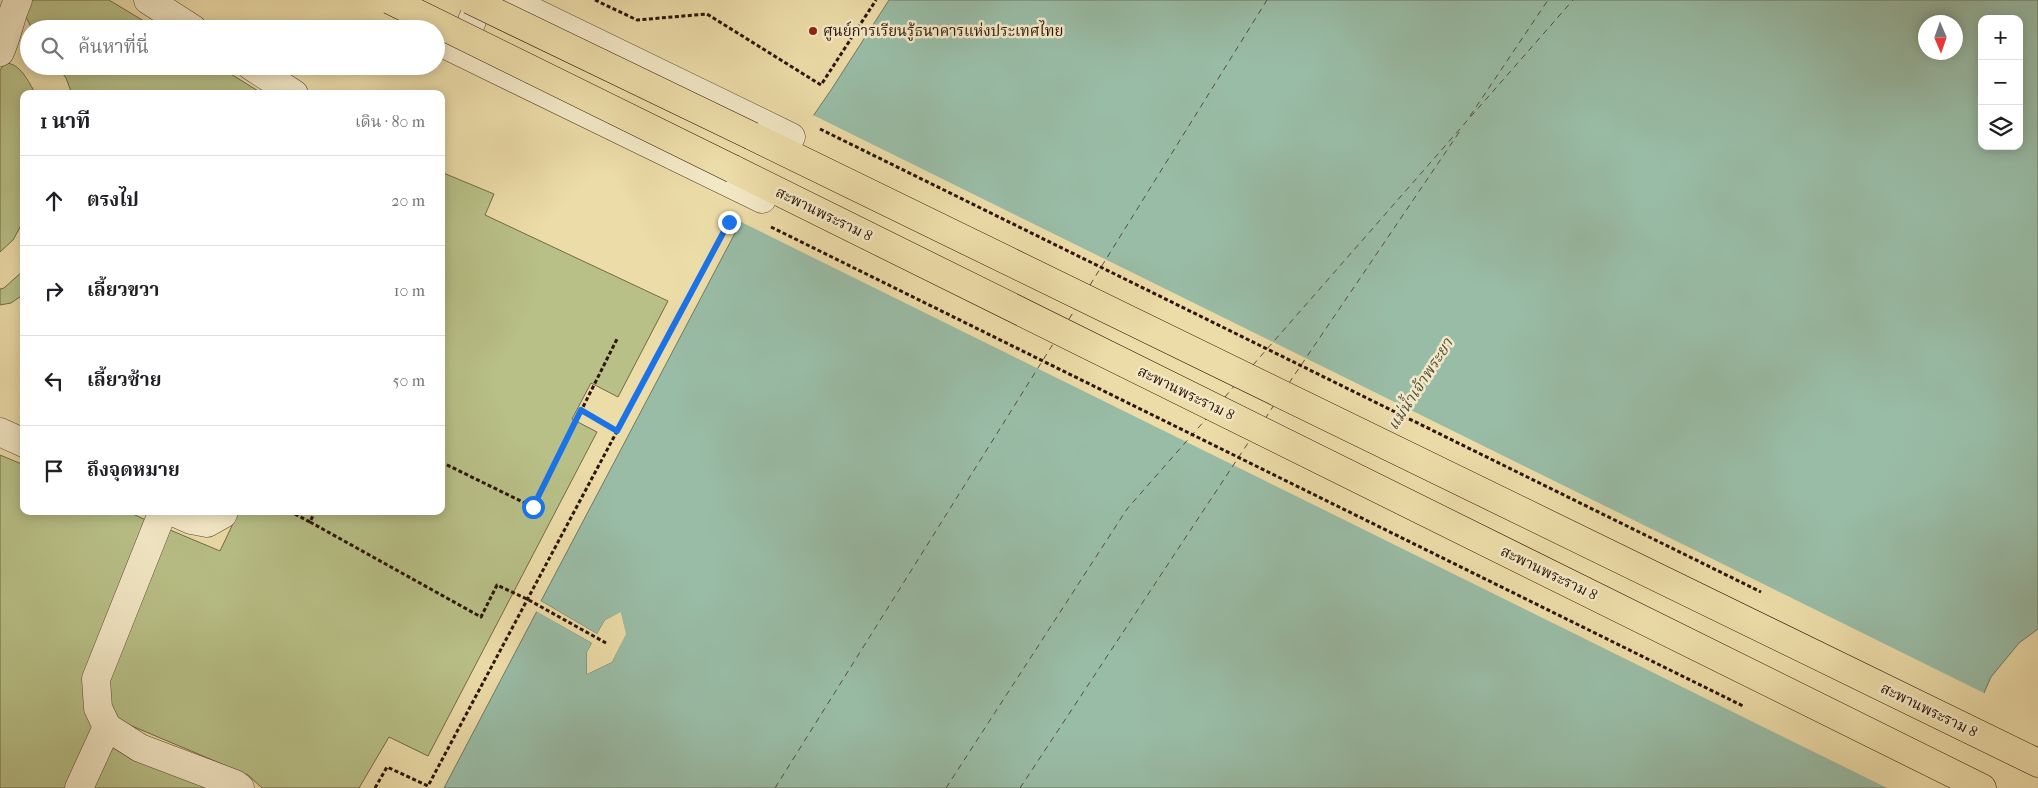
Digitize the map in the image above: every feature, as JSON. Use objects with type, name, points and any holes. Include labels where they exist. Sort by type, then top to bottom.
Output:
[{"type":"main road","name":"สะพานพระราม 8","points":[[390,0],[430,20]]},
{"type":"main road","name":"สะพานพระราม 8","points":[[470,0],[2038,763]]},
{"type":"main road","name":"สะพานพระราม 8","points":[[445,27],[1982,788]]},
{"type":"street","points":[[0,52],[8,34],[18,0]]},
{"type":"street","points":[[148,0],[179,20]]},
{"type":"street","points":[[376,0],[418,20]]},
{"type":"street","points":[[445,32],[470,26],[480,0]]},
{"type":"street","points":[[508,0],[791,138]]},
{"type":"street","points":[[445,34],[452,48],[762,200]]},
{"type":"street","points":[[265,75],[288,90]]},
{"type":"street","points":[[0,432],[20,441]]},
{"type":"street","points":[[161,515],[96,679],[98,708],[107,727],[140,748],[235,784],[240,788]]},
{"type":"street","points":[[180,515],[191,520],[207,523],[221,515]]},
{"type":"street","points":[[79,788],[107,727]]},
{"type":"path","points":[[595,0],[637,20],[707,14],[821,85],[876,0]]},
{"type":"path","points":[[828,133],[1769,596]]},
{"type":"path","points":[[375,788],[387,767],[428,786],[729,222]]},
{"type":"path","points":[[773,228],[1748,709]]},
{"type":"path","points":[[445,464],[533,507],[618,337]]},
{"type":"path","points":[[581,410],[617,431]]},
{"type":"path","points":[[297,515],[481,617],[497,584],[528,599],[606,643]]},
{"type":"path","points":[[310,522],[314,515]]},
{"type":"green space","points":[[31,0],[109,0],[142,20],[28,20],[24,13]]},
{"type":"green space","points":[[5,63],[15,66],[20,70],[20,75],[24,75],[34,90],[20,90],[20,227],[13,240],[0,252],[0,70]]},
{"type":"green space","points":[[64,75],[232,75],[257,90],[70,90]]},
{"type":"green space","points":[[445,174],[494,194],[485,215],[668,301],[618,397],[591,383],[572,419],[597,432],[428,756],[389,737],[359,788],[262,788],[248,775],[120,721],[108,703],[106,684],[170,530],[220,551],[237,515],[445,515]]},
{"type":"green space","points":[[20,274],[20,297],[11,303],[0,305],[0,289],[4,288]]},
{"type":"green space","points":[[0,455],[20,463],[20,515],[135,515],[146,520],[86,673],[109,745],[131,759],[216,788],[0,788]]},
{"type":"water","name":"แม่น้ำเจ้าพระยา","points":[[889,0],[2038,0],[2038,629],[2019,643],[1991,677],[1942,788],[444,788],[537,611],[592,643],[587,652],[587,674],[612,662],[625,634],[621,613],[605,620],[597,634],[541,601],[743,218],[831,90]]},
{"type":"pier","points":[[811,114],[1986,694],[1944,788],[1887,788],[739,221]]},
{"type":"pier","points":[[539,600],[597,634],[605,620],[621,612],[626,634],[612,662],[587,674],[587,652],[592,643],[534,610],[538,609],[594,641],[589,652],[590,670],[610,660],[623,634],[619,616],[607,622],[600,636],[597,637],[540,603]]},
{"type":"ferry route","points":[[1090,285],[1267,0]]},
{"type":"ferry route","points":[[1470,116],[1548,0]]},
{"type":"ferry route","points":[[1253,365],[1573,0]]},
{"type":"ferry route","points":[[1289,383],[1462,128]]},
{"type":"ferry route","points":[[1069,319],[1076,308]]},
{"type":"ferry route","points":[[775,788],[1053,344]]},
{"type":"ferry route","points":[[1225,397],[1235,385]]},
{"type":"ferry route","points":[[1265,419],[1274,405]]},
{"type":"ferry route","points":[[946,788],[1127,509],[1206,419]]},
{"type":"ferry route","points":[[1020,788],[1250,440]]},
{"type":"place","name":"ศูนย์การเรียนรู้ธนาคารแห่งประเทศไทย","points":[[813,31]]},
{"type":"route","points":[[533,507],[581,410],[617,431],[729,222]]}]
